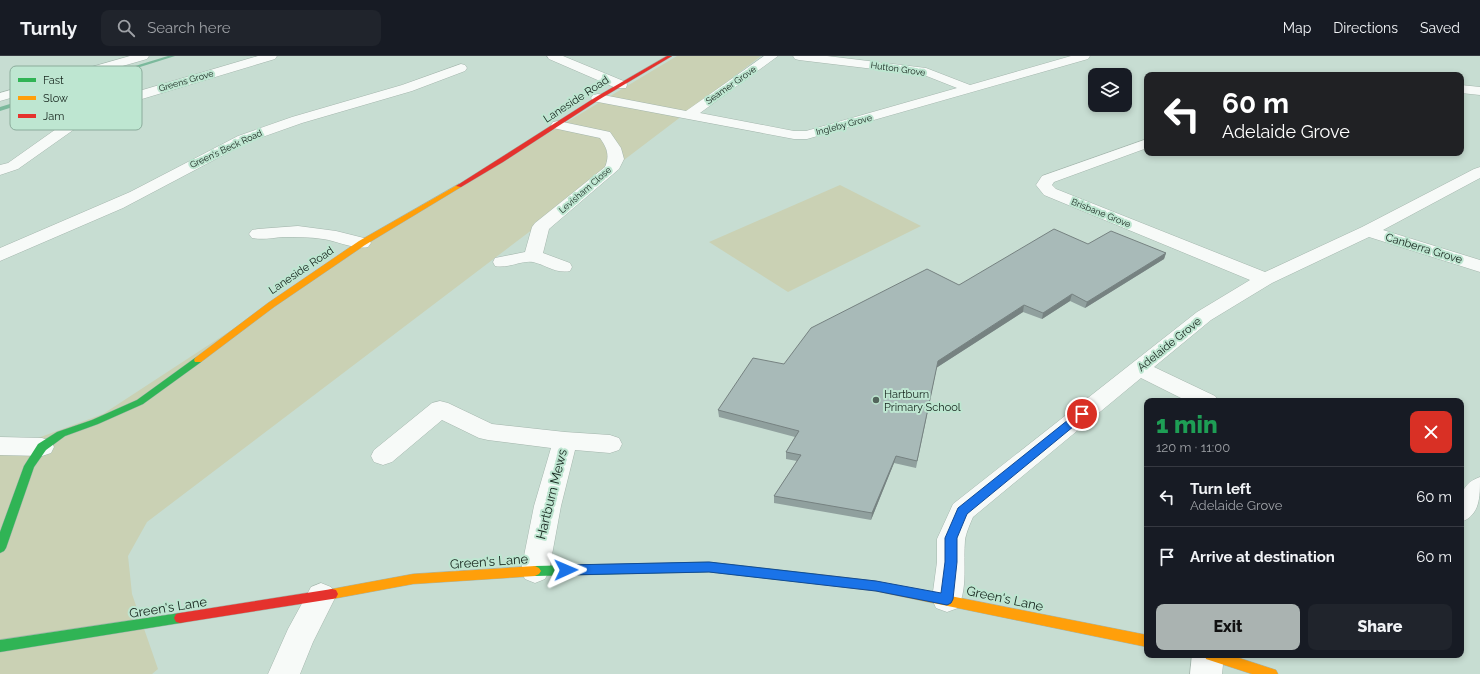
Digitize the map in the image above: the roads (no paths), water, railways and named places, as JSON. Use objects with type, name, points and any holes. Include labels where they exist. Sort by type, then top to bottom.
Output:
[{"type":"street","points":[[107,66],[143,56]]},
{"type":"street","name":"Greens Grove","points":[[142,95],[271,56]]},
{"type":"street","points":[[553,56],[621,85]]},
{"type":"street","name":"Laneside Road","points":[[0,548],[29,466],[42,447],[61,434],[94,422],[140,402],[168,383],[271,305],[362,243],[501,161],[598,98],[670,56]]},
{"type":"street","name":"Seamer Grove","points":[[689,115],[772,56]]},
{"type":"street","name":"Hutton Grove","points":[[799,56],[926,72],[970,89]]},
{"type":"street","name":"Ingleby Grove","points":[[598,98],[794,135],[807,135],[1084,56]]},
{"type":"street","name":"Green's Beck Road","points":[[0,255],[91,218],[156,186],[189,166],[240,140],[271,128],[319,113],[406,89],[461,68]]},
{"type":"street","points":[[1464,90],[1480,91]]},
{"type":"street","points":[[0,97],[10,94]]},
{"type":"street","name":"Levisham Close","points":[[533,256],[541,228],[611,169],[616,160],[614,148],[605,135],[558,125]]},
{"type":"street","name":"Greens Grove","points":[[0,170],[13,166],[64,130]]},
{"type":"street","name":"Brisbane Grove","points":[[1144,144],[1048,179],[1044,185],[1050,192],[1264,279]]},
{"type":"street","name":"Adelaide Grove","points":[[947,599],[951,562],[951,538],[962,511],[1204,316],[1264,279],[1368,231],[1480,172]]},
{"type":"street","points":[[258,234],[300,230],[319,232],[362,243]]},
{"type":"street","name":"Canberra Grove","points":[[1368,231],[1480,266]]},
{"type":"street","points":[[502,262],[533,256],[564,267]]},
{"type":"street","points":[[1139,369],[1201,398]]},
{"type":"street","name":"Hartburn Mews","points":[[383,456],[440,409],[488,432],[565,441],[610,444]]},
{"type":"street","name":"Hartburn Mews","points":[[535,571],[540,534],[554,474],[565,441]]},
{"type":"street","points":[[0,446],[42,447]]},
{"type":"street","points":[[1464,508],[1480,487]]},
{"type":"street","name":"Green's Lane","points":[[0,646],[320,596],[413,579],[535,571],[709,567],[876,586],[947,599],[1144,640]]},
{"type":"street","points":[[284,674],[320,596]]},
{"type":"street","points":[[1206,674],[1209,658]]},
{"type":"street","points":[[1220,658],[1271,674]]},
{"type":"waterway","points":[[140,66],[173,56]]},
{"type":"waterway","points":[[0,109],[10,106]]},
{"type":"place","name":"Hartburn Primary School","points":[[876,400]]}]
